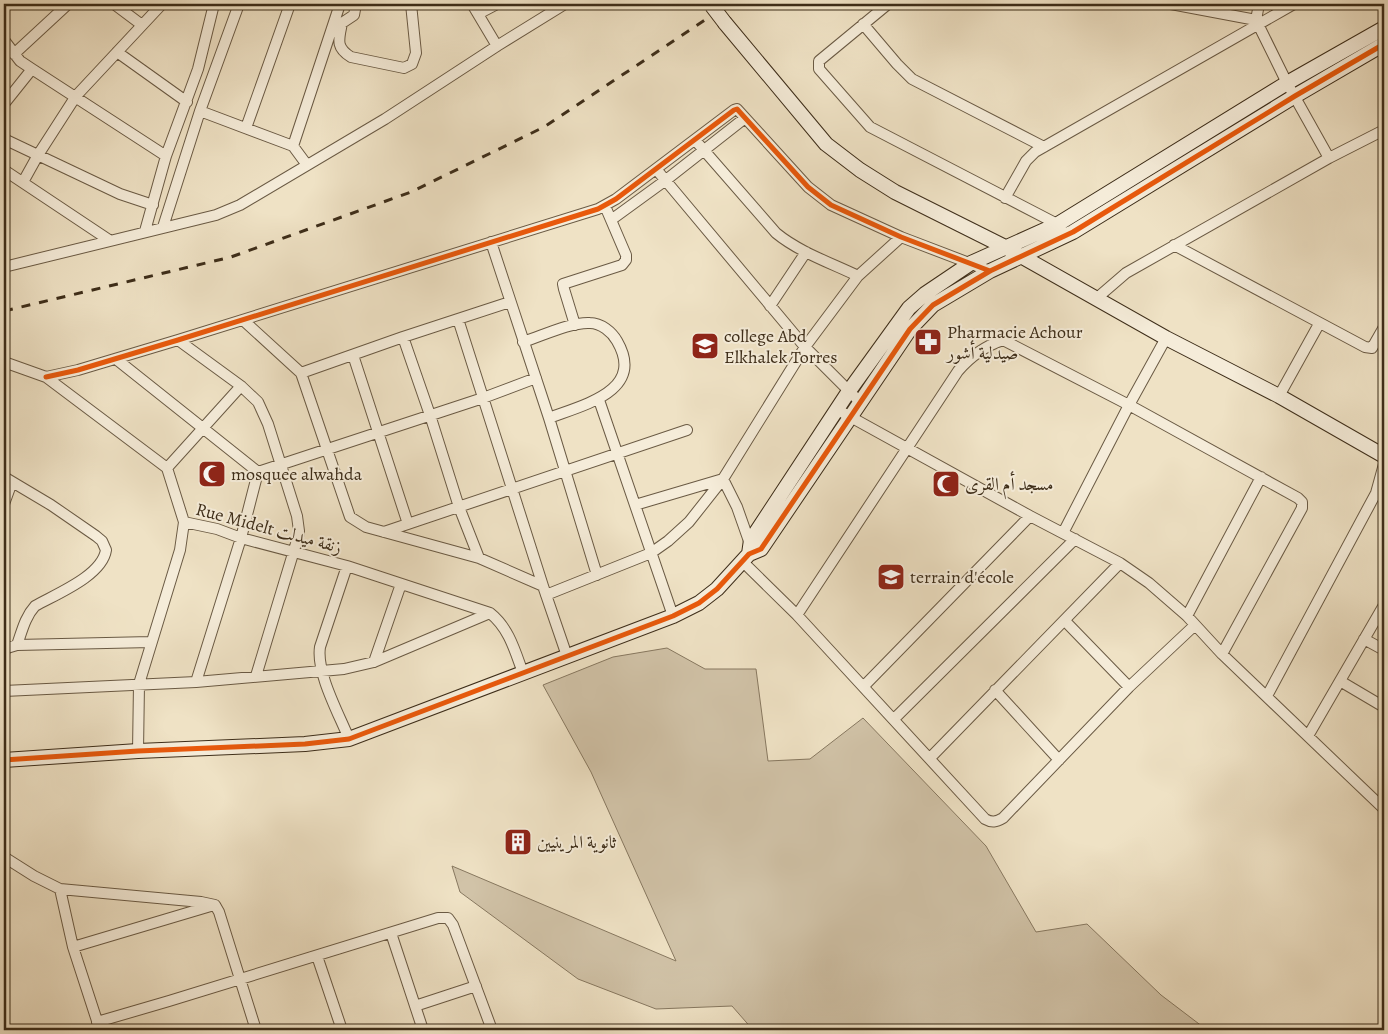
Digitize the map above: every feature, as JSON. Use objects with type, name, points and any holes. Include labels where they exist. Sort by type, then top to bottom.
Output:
[{"type":"street","points":[[14,54],[68,4]]},
{"type":"street","points":[[114,4],[142,25]]},
{"type":"street","points":[[23,182],[76,96],[162,4]]},
{"type":"street","points":[[145,231],[166,156],[198,69],[214,4]]},
{"type":"street","points":[[163,227],[200,111],[239,4]]},
{"type":"street","points":[[246,128],[290,4]]},
{"type":"street","points":[[293,146],[340,4]]},
{"type":"street","points":[[356,4],[354,16],[342,23],[339,39],[340,48],[351,57],[404,68],[412,64],[416,53],[411,4]]},
{"type":"street","points":[[472,4],[497,46]]},
{"type":"street","points":[[478,14],[497,4]]},
{"type":"street","points":[[4,267],[216,214],[240,205],[386,120],[497,46],[565,4]]},
{"type":"street","points":[[888,4],[819,60],[819,69],[870,128],[1073,232]]},
{"type":"street","points":[[1172,4],[1257,22]]},
{"type":"street","points":[[1259,4],[1257,22],[1287,83],[1329,158]]},
{"type":"street","points":[[1005,198],[1030,156],[1257,22],[1294,4]]},
{"type":"street","points":[[711,5],[816,132],[836,152],[860,170],[895,192],[1006,247],[1166,338],[1278,396],[1384,456]]},
{"type":"street","points":[[863,24],[912,79],[1044,147]]},
{"type":"street","points":[[751,551],[849,391],[909,308],[925,294],[971,263],[1058,224],[1287,83],[1384,28]]},
{"type":"street","points":[[4,40],[14,54],[32,69],[166,156]]},
{"type":"street","points":[[4,760],[138,751],[305,744],[349,738],[673,616],[699,603],[717,589],[751,551],[850,416],[910,329],[933,305],[990,271],[1073,232],[1295,96],[1384,44]]},
{"type":"street","points":[[117,52],[186,102]]},
{"type":"street","points":[[4,104],[32,69]]},
{"type":"street","points":[[46,377],[116,359],[605,206],[734,110],[740,111],[808,187],[831,204],[901,237],[990,271]]},
{"type":"street","points":[[200,111],[293,146],[307,165]]},
{"type":"street","points":[[611,220],[745,118]]},
{"type":"street","points":[[1097,298],[1126,272],[1329,158],[1384,130]]},
{"type":"street","points":[[4,140],[120,194],[153,205]]},
{"type":"street","points":[[695,140],[784,240],[858,276]]},
{"type":"street","points":[[656,169],[805,347],[860,402]]},
{"type":"street","points":[[4,170],[109,240]]},
{"type":"street","points":[[575,325],[564,284],[622,265],[626,260],[626,255],[605,206]]},
{"type":"street","points":[[242,320],[301,373],[350,517],[366,527],[479,558],[544,590],[597,575],[651,553],[689,522],[723,479],[805,347],[858,276],[901,237]]},
{"type":"street","points":[[491,242],[549,418],[597,575]]},
{"type":"street","points":[[1174,245],[1365,347],[1372,348],[1384,327]]},
{"type":"street","points":[[770,306],[806,252]]},
{"type":"street","points":[[301,373],[510,302]]},
{"type":"street","points":[[458,319],[544,590],[567,656]]},
{"type":"street","points":[[523,342],[575,325],[591,323],[603,327],[614,335],[622,350],[625,365],[615,389],[599,400],[549,418]]},
{"type":"street","points":[[1278,396],[1319,324]]},
{"type":"street","points":[[403,337],[459,506],[479,558]]},
{"type":"street","points":[[1063,534],[1129,405],[1166,338]]},
{"type":"street","points":[[178,340],[241,386],[258,402],[281,464],[299,524],[298,537],[256,676]]},
{"type":"street","points":[[797,614],[958,371],[966,361],[980,351],[1003,340],[1129,405],[1261,477],[1302,502],[1302,508],[1222,654]]},
{"type":"street","points":[[353,355],[408,524]]},
{"type":"street","points":[[116,359],[258,472]]},
{"type":"street","points":[[4,362],[46,377],[167,468],[241,386]]},
{"type":"street","points":[[258,472],[483,398],[536,378]]},
{"type":"street","points":[[599,400],[673,616]]},
{"type":"street","points":[[838,410],[1063,534],[1120,563],[1150,583],[1187,616],[1222,654],[1384,809]]},
{"type":"street","points":[[384,532],[687,430]]},
{"type":"street","points":[[1376,492],[1384,464]]},
{"type":"street","name":"Rue Midelt زنقة ميدلت","points":[[167,468],[184,522],[347,566],[490,612]]},
{"type":"street","points":[[196,682],[241,538],[258,472]]},
{"type":"street","points":[[1187,616],[1261,477]]},
{"type":"street","points":[[635,505],[723,479]]},
{"type":"street","points":[[723,479],[737,508],[751,551],[797,614],[985,819],[990,822],[1003,818],[1129,687],[1195,625]]},
{"type":"street","points":[[4,504],[8,480],[51,505],[96,536],[102,541],[106,550],[103,559],[86,576],[35,606],[31,611],[18,645]]},
{"type":"street","points":[[1266,696],[1376,492],[1384,482]]},
{"type":"street","points":[[864,686],[1030,516]]},
{"type":"street","points":[[138,751],[139,684],[180,550],[184,522]]},
{"type":"street","points":[[894,719],[1075,539]]},
{"type":"street","points":[[930,758],[1120,563]]},
{"type":"street","points":[[347,566],[318,655],[322,672],[349,738]]},
{"type":"street","points":[[374,662],[401,584]]},
{"type":"street","points":[[1308,736],[1384,605]]},
{"type":"street","points":[[4,691],[196,682],[322,672],[374,662],[490,612],[498,619],[509,636],[523,673]]},
{"type":"street","points":[[1065,621],[1129,687]]},
{"type":"street","points":[[1364,639],[1384,650]]},
{"type":"street","points":[[4,652],[7,648],[18,645],[151,642]]},
{"type":"street","points":[[1340,681],[1384,707]]},
{"type":"street","points":[[995,690],[1059,760]]},
{"type":"street","points":[[4,857],[34,876],[60,889],[202,902],[215,905],[219,912],[256,1030]]},
{"type":"street","points":[[60,889],[73,947],[98,1026],[240,978],[438,918],[448,918],[453,925],[492,1030]]},
{"type":"street","points":[[73,947],[215,905]]},
{"type":"street","points":[[391,933],[423,1030]]},
{"type":"street","points":[[317,956],[342,1030]]},
{"type":"street","points":[[415,1006],[476,986]]},
{"type":"shaded area","points":[[667,648],[705,669],[756,669],[768,761],[810,759],[863,718],[986,846],[1036,932],[1087,924],[1161,995],[1207,1030],[753,1030],[732,1006],[656,1009],[578,979],[460,892],[452,866],[676,961],[591,772],[543,685],[613,657]]},
{"type":"railway","points":[[4,311],[231,257],[411,192],[544,127],[729,4]]},
{"type":"cycle path","points":[[4,760],[138,751],[305,744],[349,739],[673,616],[699,603],[717,589],[749,554],[761,549],[910,329],[933,305],[990,271],[1073,232],[1295,96],[1384,44]]},
{"type":"cycle path","points":[[46,377],[78,370],[178,340],[598,209],[616,199],[737,109],[808,187],[831,205],[901,237],[990,271]]},
{"type":"place","name":"Pharmacie Achour صيدلية أشور","points":[[928,342]]},
{"type":"place","name":"college Abd Elkhalek Torres","points":[[705,346]]},
{"type":"place","name":"mosquee alwahda","points":[[212,474]]},
{"type":"place","name":"مسجد أم القرى","points":[[946,484]]},
{"type":"place","name":"terrain d'école","points":[[891,577]]},
{"type":"place","name":"ثانوية المرينيين","points":[[518,842]]}]
